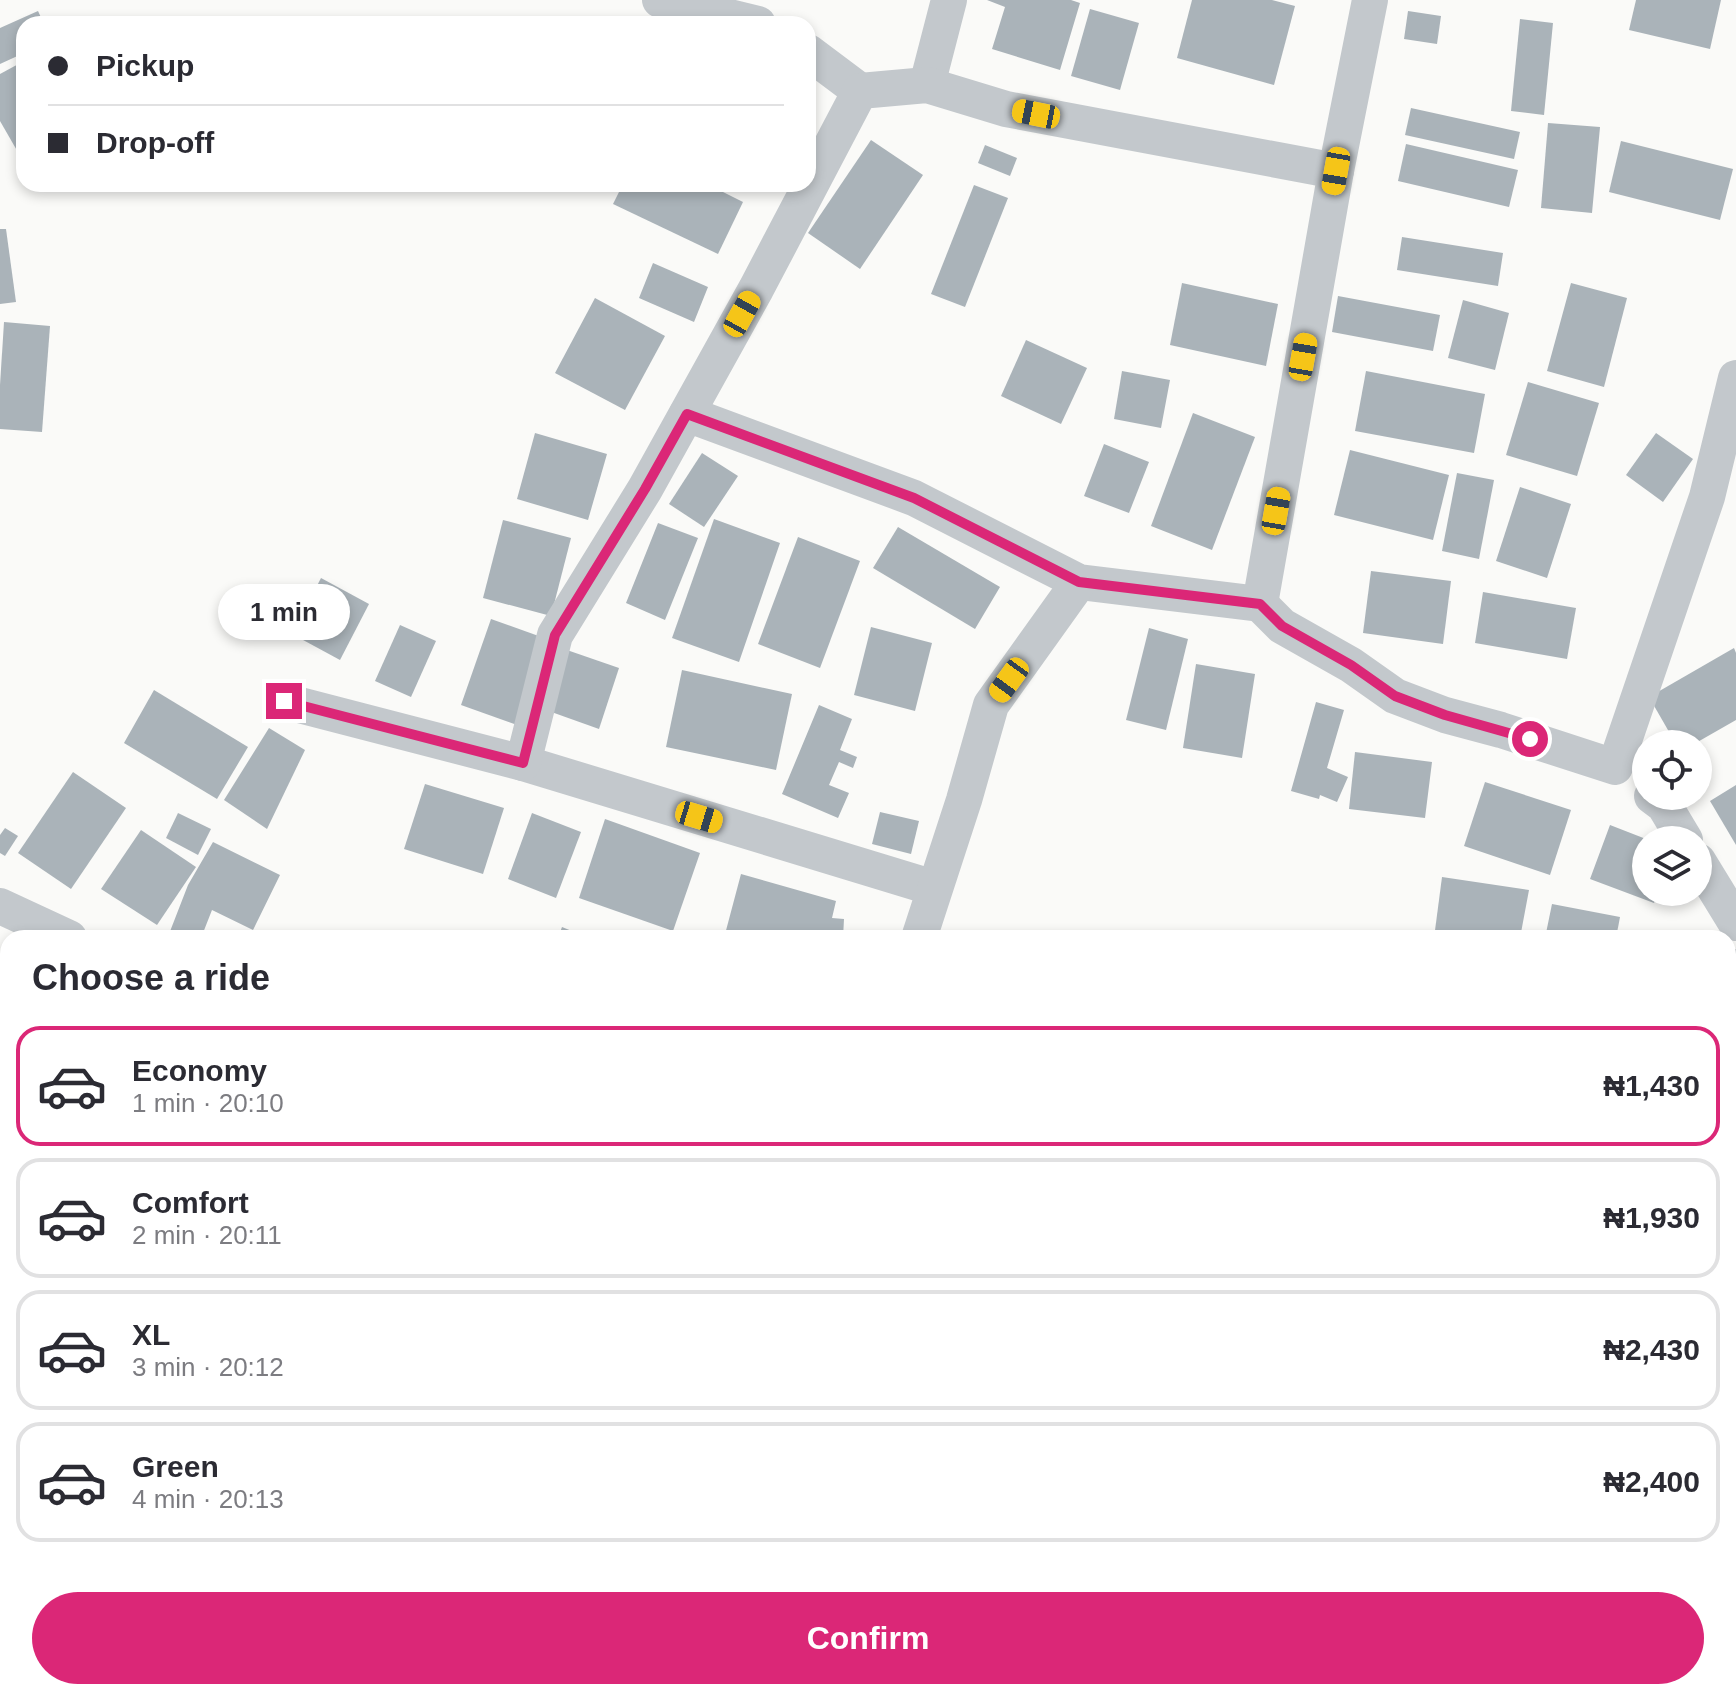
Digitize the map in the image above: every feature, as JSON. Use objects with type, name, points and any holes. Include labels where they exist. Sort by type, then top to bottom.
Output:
[{"type":"street","points":[[660,0],[725,16]]},
{"type":"street","points":[[927,85],[949,0]]},
{"type":"street","points":[[1260,604],[1336,171],[1370,0]]},
{"type":"street","points":[[816,58],[860,91],[927,85],[1006,109],[1336,171]]},
{"type":"street","points":[[816,175],[860,91]]},
{"type":"street","points":[[523,763],[555,635],[645,489],[807,192]]},
{"type":"street","points":[[1615,767],[1707,497],[1736,378]]},
{"type":"street","points":[[687,414],[914,498],[1079,582],[1260,604],[1282,626],[1351,665],[1395,696],[1445,715],[1615,767],[1632,780]]},
{"type":"street","points":[[921,930],[991,705],[1079,582]]},
{"type":"street","points":[[284,701],[523,763],[934,888]]},
{"type":"street","points":[[1712,884],[1736,923]]},
{"type":"street","points":[[0,906],[52,930]]},
{"type":"building","points":[[987,0],[1071,0],[1080,3],[1060,70],[992,49],[1005,7]]},
{"type":"building","points":[[1192,0],[1272,0],[1295,6],[1274,85],[1177,58]]},
{"type":"building","points":[[1636,0],[1721,0],[1710,49],[1629,30]]},
{"type":"building","points":[[1090,9],[1139,23],[1120,90],[1071,76]]},
{"type":"building","points":[[1408,11],[1441,16],[1437,44],[1404,39]]},
{"type":"building","points":[[1520,19],[1553,23],[1544,115],[1511,111]]},
{"type":"building","points":[[16,21],[16,57],[0,64],[0,28]]},
{"type":"building","points":[[16,65],[16,149],[0,121],[0,74]]},
{"type":"building","points":[[1411,108],[1520,132],[1514,159],[1405,135]]},
{"type":"building","points":[[1548,123],[1600,127],[1592,213],[1541,208]]},
{"type":"building","points":[[871,140],[923,175],[860,269],[808,233]]},
{"type":"building","points":[[1621,141],[1733,169],[1720,220],[1609,192]]},
{"type":"building","points":[[1406,144],[1518,170],[1509,207],[1398,181]]},
{"type":"building","points":[[985,145],[1017,158],[1010,176],[978,163]]},
{"type":"building","points":[[974,185],[1008,198],[965,307],[931,294]]},
{"type":"building","points":[[619,192],[723,192],[743,202],[718,254],[613,204]]},
{"type":"building","points":[[0,229],[6,229],[16,302],[0,304]]},
{"type":"building","points":[[1402,237],[1503,253],[1498,286],[1397,270]]},
{"type":"building","points":[[653,263],[708,287],[694,322],[639,298]]},
{"type":"building","points":[[1182,283],[1278,304],[1266,366],[1170,345]]},
{"type":"building","points":[[1571,283],[1627,298],[1604,387],[1547,371]]},
{"type":"building","points":[[1338,296],[1440,315],[1433,351],[1332,332]]},
{"type":"building","points":[[595,298],[665,336],[625,410],[555,373]]},
{"type":"building","points":[[1463,300],[1509,313],[1495,370],[1448,358]]},
{"type":"building","points":[[4,322],[50,326],[42,432],[0,429]]},
{"type":"building","points":[[1026,340],[1087,368],[1061,424],[1001,396]]},
{"type":"building","points":[[1122,371],[1170,380],[1161,428],[1114,419]]},
{"type":"building","points":[[1366,371],[1485,394],[1474,453],[1355,431]]},
{"type":"building","points":[[1528,382],[1599,403],[1577,476],[1506,455]]},
{"type":"building","points":[[1193,413],[1255,437],[1212,550],[1151,526]]},
{"type":"building","points":[[535,433],[607,454],[588,520],[517,499]]},
{"type":"building","points":[[1656,433],[1693,459],[1663,502],[1626,475]]},
{"type":"building","points":[[1104,444],[1149,462],[1129,513],[1084,496]]},
{"type":"building","points":[[1350,450],[1449,475],[1433,540],[1334,515]]},
{"type":"building","points":[[702,453],[738,476],[704,527],[669,504]]},
{"type":"building","points":[[1457,473],[1494,480],[1479,559],[1442,551]]},
{"type":"building","points":[[1520,487],[1571,504],[1547,578],[1496,561]]},
{"type":"building","points":[[714,519],[780,543],[739,662],[672,638]]},
{"type":"building","points":[[503,520],[571,538],[551,616],[483,598]]},
{"type":"building","points":[[658,523],[698,538],[665,620],[626,603]]},
{"type":"building","points":[[898,527],[1000,587],[975,629],[873,568]]},
{"type":"building","points":[[798,537],[860,561],[820,668],[758,644]]},
{"type":"building","points":[[1371,571],[1451,581],[1443,644],[1363,633]]},
{"type":"building","points":[[321,578],[369,604],[340,660],[292,634]]},
{"type":"building","points":[[1483,592],[1576,608],[1567,659],[1475,643]]},
{"type":"building","points":[[491,619],[547,639],[517,725],[461,705]]},
{"type":"building","points":[[400,625],[436,641],[411,697],[375,681]]},
{"type":"building","points":[[871,627],[932,643],[915,711],[854,695]]},
{"type":"building","points":[[1149,628],[1188,639],[1166,730],[1126,720]]},
{"type":"building","points":[[1734,648],[1736,720],[1712,734],[1712,730],[1668,730],[1649,697]]},
{"type":"building","points":[[564,649],[619,668],[599,729],[543,709]]},
{"type":"building","points":[[1196,664],[1255,674],[1242,758],[1183,748]]},
{"type":"building","points":[[682,670],[792,694],[776,770],[666,747]]},
{"type":"building","points":[[154,690],[248,747],[217,799],[124,743]]},
{"type":"building","points":[[1316,702],[1344,710],[1327,768],[1348,777],[1337,802],[1320,795],[1319,799],[1291,791]]},
{"type":"building","points":[[819,705],[852,719],[840,750],[857,757],[853,768],[839,762],[829,785],[849,793],[838,818],[782,794]]},
{"type":"building","points":[[269,728],[305,750],[267,829],[224,800]]},
{"type":"building","points":[[1355,752],[1432,762],[1425,818],[1349,809]]},
{"type":"building","points":[[73,772],[126,808],[71,889],[18,853]]},
{"type":"building","points":[[1485,782],[1571,810],[1550,875],[1464,846]]},
{"type":"building","points":[[425,784],[504,808],[483,874],[404,849]]},
{"type":"building","points":[[1736,785],[1736,845],[1712,804],[1712,800]]},
{"type":"building","points":[[880,812],[919,821],[911,854],[872,844]]},
{"type":"building","points":[[178,813],[211,829],[198,855],[166,838]]},
{"type":"building","points":[[532,813],[581,832],[556,898],[508,879]]},
{"type":"building","points":[[605,819],[700,853],[673,930],[579,898]]},
{"type":"building","points":[[1610,825],[1632,834],[1632,895],[1590,879]]},
{"type":"building","points":[[5,828],[18,836],[5,856],[0,853],[0,835]]},
{"type":"building","points":[[141,830],[196,867],[157,925],[101,889]]},
{"type":"building","points":[[213,842],[280,875],[253,930],[212,910],[204,930],[171,930],[188,885]]},
{"type":"building","points":[[741,874],[836,901],[832,918],[844,919],[843,930],[726,930]]},
{"type":"building","points":[[1442,877],[1529,890],[1522,930],[1435,930]]},
{"type":"building","points":[[1552,904],[1620,917],[1618,930],[1547,930]]},
{"type":"route","points":[[284,701],[523,763],[555,635],[645,489],[687,414],[914,498],[1079,582],[1260,604],[1282,626],[1351,665],[1395,696],[1445,715],[1530,739]]}]
